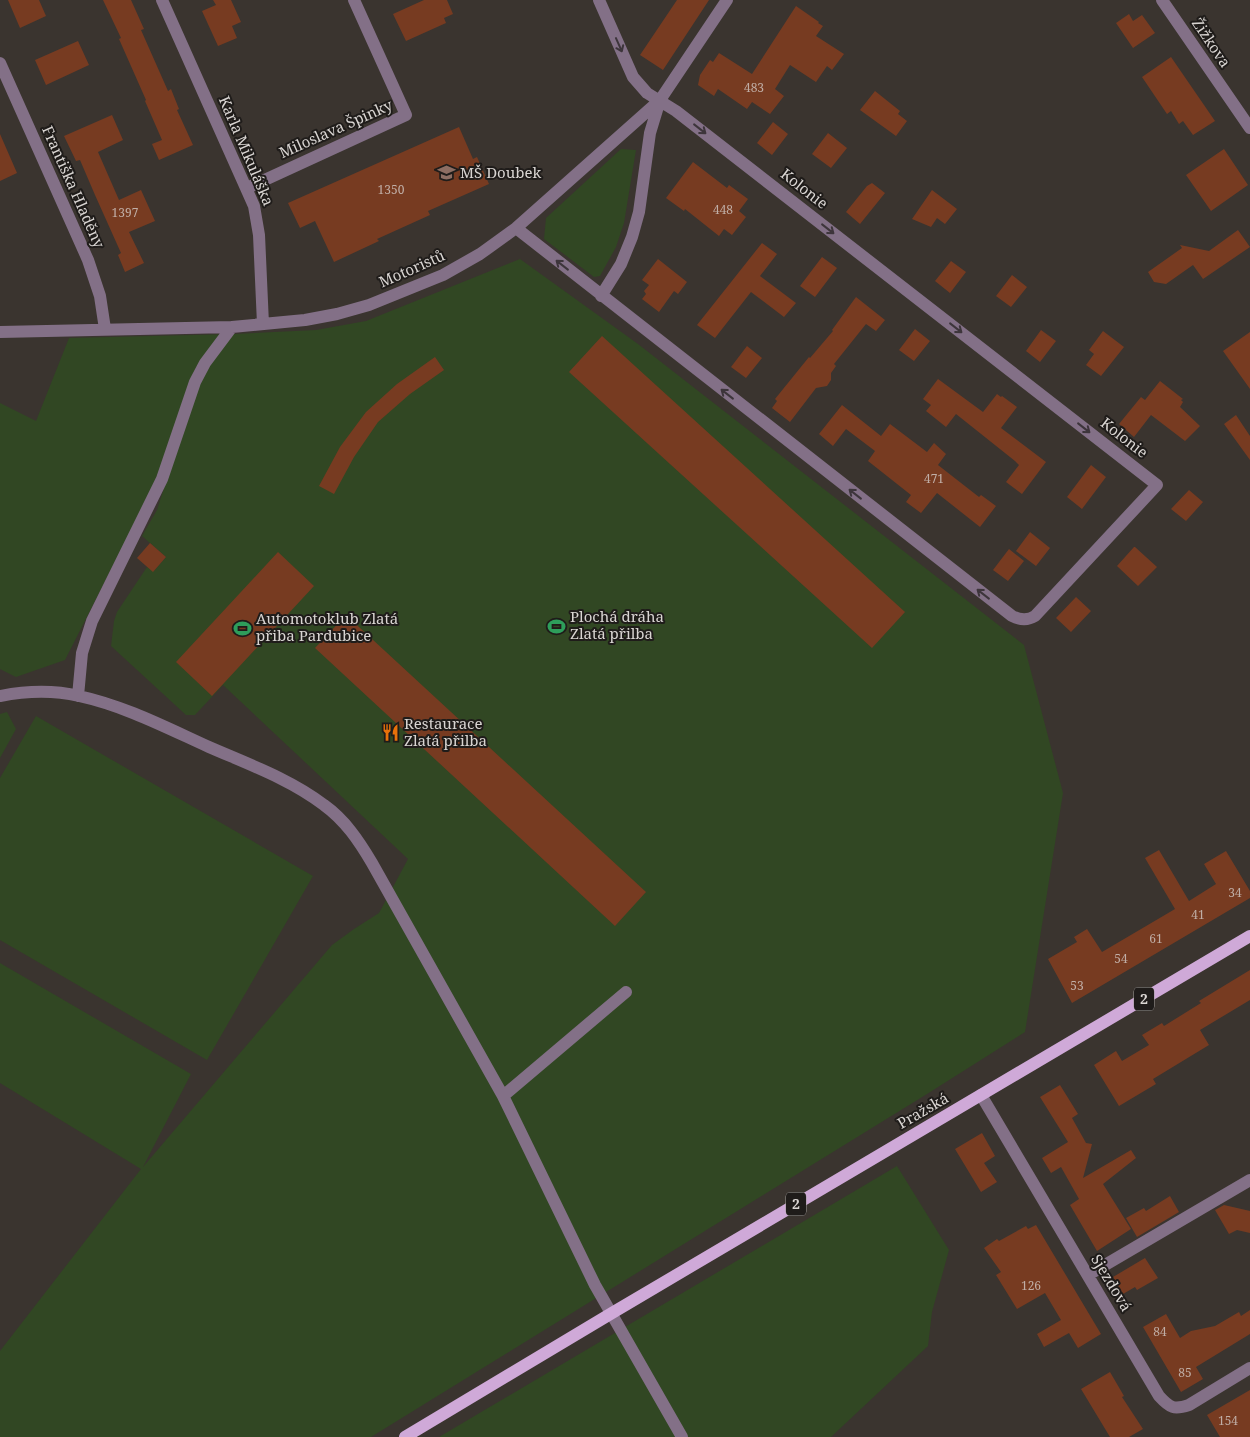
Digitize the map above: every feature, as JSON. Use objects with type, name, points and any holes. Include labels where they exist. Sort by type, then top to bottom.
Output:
[{"type":"main road","name":"Pražská","points":[[612,1313],[1250,936]]},
{"type":"main road","name":"2","points":[[405,1437],[612,1313]]},
{"type":"street","name":"Karla Mikuláška","points":[[162,0],[254,206],[257,219],[263,324]]},
{"type":"street","name":"Miloslava Špinky","points":[[246,188],[406,115],[354,0]]},
{"type":"street","points":[[516,228],[601,296],[621,264],[632,237],[639,212],[650,134],[660,100],[647,93],[633,77],[599,0]]},
{"type":"street","name":"Motoristů","points":[[0,332],[232,326],[305,320],[369,306],[444,274],[480,254],[516,228],[660,100],[727,0]]},
{"type":"street","name":"Žižkova","points":[[1162,0],[1250,128]]},
{"type":"street","name":"Františka Hladěny","points":[[0,63],[93,272],[100,296],[105,329]]},
{"type":"street","name":"Kolonie","points":[[601,296],[1018,619],[1030,619],[1035,616],[1157,484],[660,100]]},
{"type":"street","points":[[78,696],[82,653],[92,621],[162,479],[195,382],[205,363],[232,326]]},
{"type":"street","points":[[0,696],[13,693],[49,692],[78,696],[135,714],[277,777],[325,805],[344,822],[372,863],[503,1096],[595,1285],[682,1437]]},
{"type":"street","points":[[503,1096],[626,992]]},
{"type":"street","name":"Sjezdová","points":[[980,1095],[1159,1396],[1172,1408],[1189,1405],[1250,1368]]},
{"type":"street","points":[[1088,1275],[1250,1180]]},
{"type":"green space","points":[[621,149],[636,150],[624,223],[616,247],[600,276],[594,277],[544,239],[546,218]]},
{"type":"green space","points":[[520,259],[638,344],[1024,645],[1063,793],[1025,1032],[371,1437],[0,1437],[0,1351],[141,1169],[0,1083],[0,963],[191,1074],[143,1167],[332,945],[379,913],[408,859],[223,685],[195,715],[186,715],[111,646],[117,612],[147,567],[154,571],[166,557],[142,536],[157,510],[165,485],[156,481],[65,660],[16,677],[0,669],[0,403],[36,421],[69,338],[316,330],[366,321]]},
{"type":"green space","points":[[7,712],[16,729],[0,758],[0,714]]},
{"type":"green space","points":[[36,716],[313,876],[207,1060],[0,940],[0,778]]},
{"type":"green space","points":[[897,1166],[949,1250],[932,1312],[928,1346],[831,1437],[439,1437]]},
{"type":"building","points":[[8,0],[39,0],[46,16],[20,28]]},
{"type":"building","points":[[103,0],[131,0],[144,29],[141,30],[168,91],[171,89],[179,109],[177,110],[193,145],[159,160],[152,144],[162,140],[119,39],[121,38]]},
{"type":"building","points":[[213,0],[231,0],[241,22],[232,26],[237,38],[218,46],[202,11],[216,5]]},
{"type":"building","points":[[424,0],[447,0],[453,14],[444,18],[446,23],[406,41],[393,14]]},
{"type":"building","points":[[677,0],[709,0],[663,70],[640,55]]},
{"type":"building","points":[[796,6],[823,26],[816,36],[844,54],[832,70],[827,66],[816,82],[790,65],[775,89],[784,96],[770,114],[752,102],[747,109],[718,89],[714,96],[698,85],[700,75],[710,60],[713,62],[719,53],[752,74]]},
{"type":"building","points":[[1129,14],[1133,21],[1142,15],[1155,33],[1133,48],[1116,23]]},
{"type":"building","points":[[78,41],[89,65],[46,85],[35,60]]},
{"type":"building","points":[[1171,57],[1215,121],[1193,135],[1183,121],[1179,124],[1171,111],[1167,114],[1142,77]]},
{"type":"building","points":[[875,91],[900,111],[898,114],[907,121],[896,136],[860,110]]},
{"type":"building","points":[[112,115],[123,140],[98,152],[119,200],[141,190],[155,221],[129,232],[144,263],[125,272],[118,255],[121,253],[80,160],[76,161],[64,136]]},
{"type":"building","points":[[773,122],[788,134],[772,155],[757,143]]},
{"type":"building","points":[[459,127],[473,159],[477,157],[489,184],[428,211],[430,215],[377,239],[379,241],[334,262],[315,221],[300,228],[288,203]]},
{"type":"building","points":[[828,133],[847,148],[831,168],[812,154]]},
{"type":"building","points":[[0,134],[17,173],[0,181]]},
{"type":"building","points":[[1224,149],[1248,185],[1211,211],[1186,175]]},
{"type":"building","points":[[693,162],[727,188],[729,185],[748,199],[739,211],[746,217],[732,235],[724,229],[719,236],[685,209],[684,211],[666,198]]},
{"type":"building","points":[[872,183],[885,193],[860,224],[846,212],[867,186]]},
{"type":"building","points":[[932,190],[957,209],[945,224],[937,218],[931,227],[912,219]]},
{"type":"building","points":[[1238,230],[1250,247],[1203,279],[1193,265],[1166,284],[1154,282],[1148,272],[1182,248],[1180,245],[1209,251]]},
{"type":"building","points":[[762,243],[777,254],[760,276],[796,303],[784,317],[751,292],[715,338],[697,325]]},
{"type":"building","points":[[822,257],[837,268],[815,297],[800,286]]},
{"type":"building","points":[[658,259],[687,282],[678,294],[674,291],[659,312],[642,299],[646,294],[644,291],[649,285],[642,280]]},
{"type":"building","points":[[951,261],[966,272],[950,293],[935,281]]},
{"type":"building","points":[[1012,275],[1027,287],[1011,307],[996,296]]},
{"type":"building","points":[[856,297],[885,320],[876,331],[866,324],[834,364],[836,366],[831,373],[831,380],[827,386],[816,388],[790,422],[772,408],[777,401],[775,399],[833,331]]},
{"type":"building","points":[[915,329],[930,341],[914,361],[899,350]]},
{"type":"building","points":[[1041,330],[1056,341],[1040,362],[1026,351]]},
{"type":"building","points":[[1103,331],[1124,347],[1101,376],[1086,365],[1094,354],[1089,350]]},
{"type":"building","points":[[1250,332],[1250,389],[1223,351]]},
{"type":"building","points":[[602,336],[905,612],[872,648],[569,372]]},
{"type":"building","points":[[747,346],[762,358],[746,378],[731,367]]},
{"type":"building","points":[[435,357],[444,370],[410,394],[378,422],[354,457],[334,494],[319,486],[340,447],[366,412],[397,384]]},
{"type":"building","points":[[938,379],[983,412],[997,394],[1017,407],[1001,428],[1046,462],[1022,494],[1006,482],[1019,465],[1015,461],[956,414],[946,427],[926,411],[931,405],[923,399]]},
{"type":"building","points":[[1160,381],[1183,399],[1181,400],[1183,402],[1180,407],[1200,426],[1185,441],[1151,415],[1134,437],[1119,424],[1141,397],[1145,400]]},
{"type":"building","points":[[842,405],[881,436],[890,424],[927,452],[934,443],[946,454],[938,465],[979,497],[981,495],[996,506],[980,527],[937,493],[921,513],[906,502],[911,495],[868,461],[875,451],[846,429],[833,446],[819,434]]},
{"type":"building","points":[[1236,415],[1250,436],[1250,460],[1224,424]]},
{"type":"building","points":[[1091,465],[1106,477],[1082,509],[1067,497]]},
{"type":"building","points":[[1189,490],[1203,502],[1186,521],[1171,509]]},
{"type":"building","points":[[1030,532],[1050,548],[1036,566],[1016,551]]},
{"type":"building","points":[[150,543],[166,557],[153,572],[137,558]]},
{"type":"building","points":[[1134,547],[1157,567],[1138,586],[1117,566]]},
{"type":"building","points":[[1009,549],[1024,561],[1008,581],[993,570]]},
{"type":"building","points":[[278,552],[314,586],[212,696],[176,662]]},
{"type":"building","points":[[1076,597],[1091,611],[1071,632],[1056,618]]},
{"type":"building","points":[[346,615],[646,892],[615,926],[315,648]]},
{"type":"building","points":[[1159,850],[1189,901],[1216,884],[1204,864],[1226,851],[1250,891],[1250,898],[1072,1003],[1048,959],[1077,942],[1074,937],[1087,929],[1102,952],[1175,909],[1145,858]]},
{"type":"building","points":[[1250,970],[1250,1000],[1200,1030],[1209,1045],[1153,1079],[1156,1084],[1119,1106],[1094,1065],[1116,1051],[1122,1061],[1149,1045],[1142,1035],[1162,1023],[1164,1026],[1201,1003],[1199,1001]]},
{"type":"building","points":[[1060,1085],[1078,1114],[1072,1118],[1086,1143],[1092,1144],[1083,1178],[1131,1150],[1136,1158],[1103,1184],[1131,1229],[1097,1251],[1070,1205],[1079,1199],[1061,1167],[1051,1173],[1042,1158],[1068,1142],[1040,1097]]},
{"type":"building","points":[[982,1133],[995,1156],[984,1163],[997,1182],[981,1192],[955,1149]]},
{"type":"building","points":[[1170,1196],[1179,1212],[1137,1237],[1126,1218],[1144,1208],[1146,1211]]},
{"type":"building","points":[[1224,1205],[1250,1211],[1250,1233],[1237,1230],[1229,1234],[1215,1210]]},
{"type":"building","points":[[1036,1225],[1101,1334],[1078,1348],[1069,1333],[1044,1347],[1037,1334],[1061,1320],[1045,1293],[1017,1309],[996,1275],[1001,1272],[984,1248],[997,1239],[999,1241],[1026,1226],[1028,1229]]},
{"type":"building","points":[[1145,1258],[1158,1278],[1137,1290],[1135,1287],[1123,1294],[1113,1277]]},
{"type":"building","points":[[1250,1310],[1250,1334],[1196,1367],[1203,1379],[1181,1392],[1143,1327],[1166,1314],[1180,1338],[1191,1331],[1215,1326],[1239,1312],[1241,1316]]},
{"type":"building","points":[[1110,1372],[1124,1396],[1122,1397],[1143,1429],[1129,1437],[1110,1437],[1081,1389]]},
{"type":"building","points":[[1250,1390],[1250,1437],[1220,1437],[1207,1415]]},
{"type":"place","name":"MŠ Doubek","points":[[446,173]]},
{"type":"place","name":"Plochá dráha Zlatá přilba","points":[[556,626]]},
{"type":"place","name":"Automotoklub Zlatá přiba Pardubice","points":[[242,628]]},
{"type":"place","name":"Restaurace Zlatá přilba","points":[[390,733]]}]
